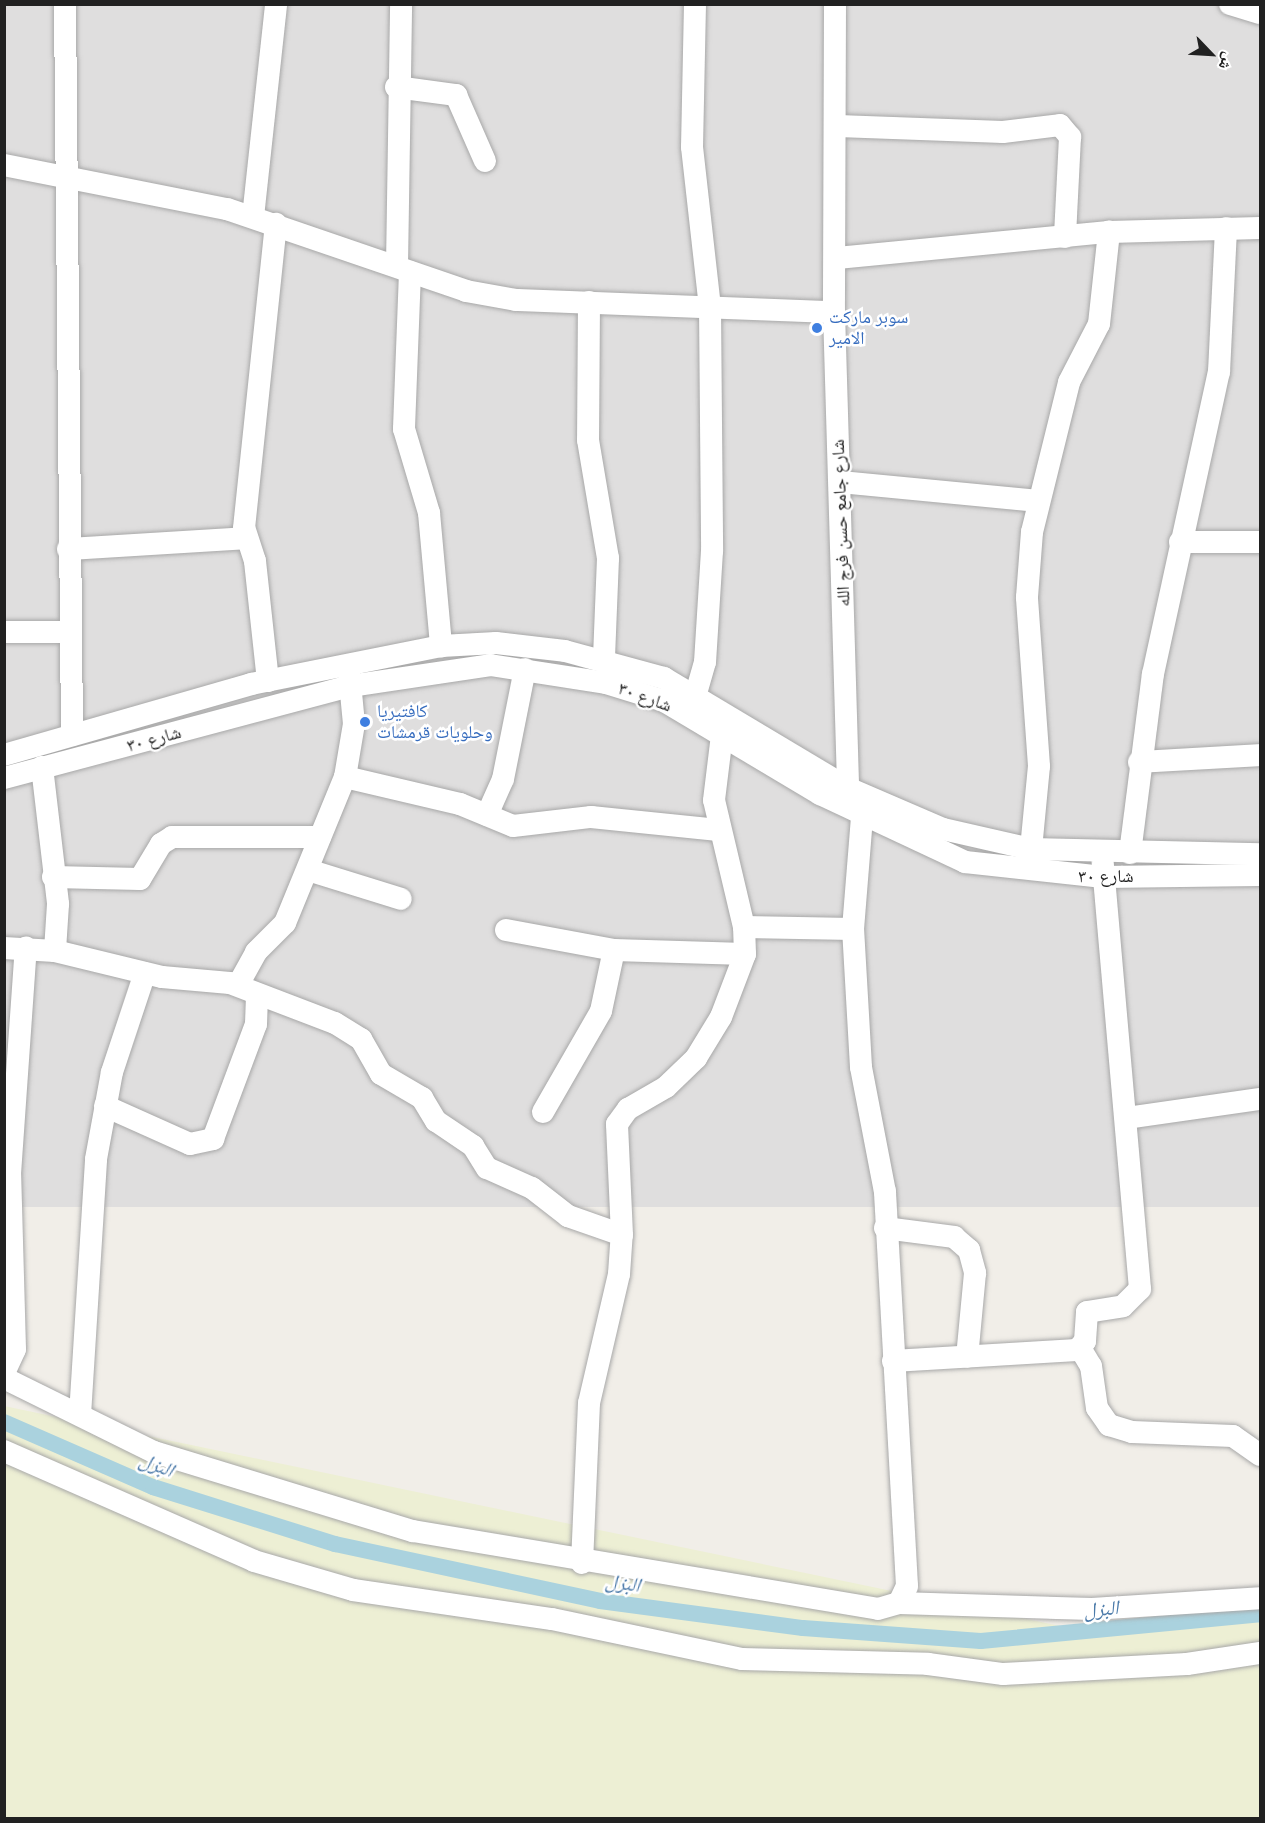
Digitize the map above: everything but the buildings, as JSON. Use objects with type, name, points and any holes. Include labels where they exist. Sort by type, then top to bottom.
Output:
[{"type":"street","points":[[65,4],[70,93],[66,177],[67,632],[72,735]]},
{"type":"street","points":[[253,217],[276,4]]},
{"type":"street","points":[[401,4],[396,87],[403,269],[404,429],[429,513],[441,646]]},
{"type":"street","points":[[695,4],[692,147],[710,307],[712,551],[705,662],[696,694]]},
{"type":"street","name":"شارع جامع حسن فرج الله","points":[[835,4],[837,258],[834,312],[841,483],[848,788]]},
{"type":"street","points":[[1230,4],[1260,13]]},
{"type":"street","points":[[396,87],[456,95],[485,161]]},
{"type":"street","points":[[837,126],[1003,132],[1060,125],[1070,137],[1065,237]]},
{"type":"street","points":[[4,165],[253,217],[403,269],[516,300],[834,312]]},
{"type":"street","points":[[268,681],[255,561],[246,538],[276,224]]},
{"type":"street","points":[[1130,853],[1139,762],[1180,542],[1219,372],[1226,228]]},
{"type":"street","points":[[837,258],[1109,232],[1260,228]]},
{"type":"street","points":[[1031,849],[1039,766],[1028,567],[1038,501],[1069,382],[1099,324],[1109,232]]},
{"type":"street","points":[[589,302],[588,440],[608,558],[604,659]]},
{"type":"street","points":[[841,483],[1038,501]]},
{"type":"street","points":[[68,549],[246,538]]},
{"type":"street","points":[[1180,542],[1260,542]]},
{"type":"street","points":[[4,632],[67,632]]},
{"type":"street","name":"شارع ٣٠","points":[[4,778],[441,646],[496,643],[604,659],[696,694],[848,788],[943,830],[1031,849],[1130,853],[1260,854]]},
{"type":"street","name":"شارع ٣٠","points":[[4,755],[268,681],[451,668],[525,669],[664,700],[862,816],[964,862],[1103,878],[1260,874]]},
{"type":"street","points":[[488,815],[506,768],[525,669]]},
{"type":"street","points":[[105,1106],[190,1144],[213,1139],[256,1024],[247,990],[256,952],[285,922],[345,777],[353,741],[349,675]]},
{"type":"street","points":[[582,1563],[589,1403],[619,1274],[622,1235],[617,1124],[628,1109],[666,1087],[696,1058],[721,1017],[745,954],[744,927],[718,830],[714,787],[722,735]]},
{"type":"street","points":[[1139,762],[1260,755]]},
{"type":"street","points":[[42,767],[53,877],[58,904],[55,951]]},
{"type":"street","points":[[345,777],[488,815],[513,826],[591,817],[718,830]]},
{"type":"street","points":[[862,816],[853,929],[861,1067],[885,1192],[885,1228],[908,1586],[899,1603]]},
{"type":"street","points":[[53,877],[140,879],[161,844],[172,837],[320,837]]},
{"type":"street","points":[[1102,852],[1140,1289],[1123,1306],[1087,1312],[1080,1348],[1091,1366],[1097,1408],[1109,1425],[1131,1432],[1233,1436],[1260,1455]]},
{"type":"street","points":[[308,870],[401,899]]},
{"type":"street","points":[[744,927],[853,929]]},
{"type":"street","points":[[506,930],[614,950],[745,954]]},
{"type":"street","points":[[4,1373],[15,1349],[10,1174],[15,948],[55,951],[146,973],[247,990],[352,1032],[381,1074],[423,1098],[436,1120],[473,1146],[487,1167],[532,1188],[568,1216],[622,1235]]},
{"type":"street","points":[[543,1112],[601,1011],[614,950]]},
{"type":"street","points":[[80,1415],[96,1159],[105,1106],[146,973]]},
{"type":"street","points":[[1126,1118],[1260,1099]]},
{"type":"street","points":[[885,1228],[954,1238],[969,1250],[975,1273],[967,1357]]},
{"type":"street","points":[[893,1361],[1080,1348]]},
{"type":"street","points":[[4,1378],[154,1452],[403,1528],[582,1563],[878,1609],[899,1603],[1092,1609],[1260,1598]]},
{"type":"street","points":[[4,1451],[254,1562],[331,1583],[552,1619],[741,1659],[928,1664],[1004,1674],[1186,1664],[1260,1653]]},
{"type":"shaded area","points":[[5,5],[1260,5],[1260,1207],[5,1207]]},
{"type":"green space","points":[[4,1406],[1079,1630],[1260,1616],[1260,1818],[5,1818]]},
{"type":"waterway","name":"البزل","points":[[4,1422],[153,1487],[335,1544],[600,1601],[803,1628],[981,1641],[1260,1614]]},
{"type":"place","name":"سوبر ماركت الامير","points":[[817,328]]},
{"type":"place","name":"كافتيريا وحلويات قرمشات","points":[[365,722]]}]
